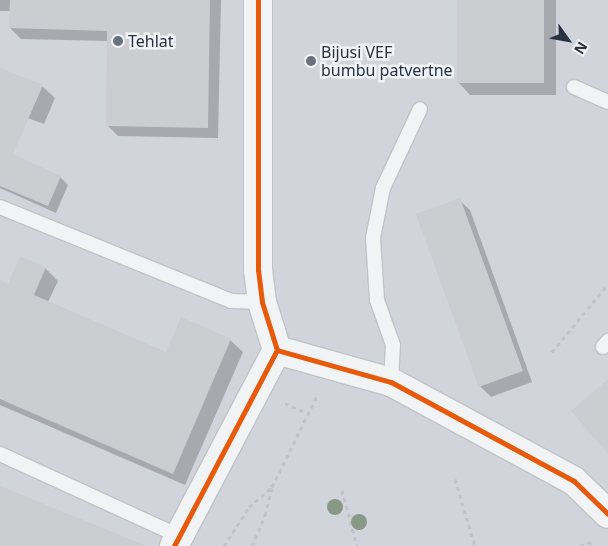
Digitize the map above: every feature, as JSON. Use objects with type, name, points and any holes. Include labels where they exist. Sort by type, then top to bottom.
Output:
[{"type":"street","points":[[178,541],[277,350],[262,302],[258,270],[258,0]]},
{"type":"street","points":[[277,350],[330,363],[391,382],[574,481],[608,514]]},
{"type":"lane","points":[[574,87],[608,102]]},
{"type":"lane","points":[[391,382],[393,345],[377,300],[373,238],[383,188],[420,108]]},
{"type":"lane","points":[[0,207],[231,301],[262,302]]},
{"type":"lane","points":[[0,454],[178,541]]},
{"type":"path","points":[[552,352],[608,284]]},
{"type":"path","points":[[252,546],[265,515],[272,487],[299,438],[330,363]]},
{"type":"path","points":[[455,479],[475,546]]},
{"type":"path","points":[[224,546],[249,507],[272,487]]},
{"type":"path","points":[[342,490],[357,546]]},
{"type":"shaded area","points":[[0,0],[608,0],[608,546],[0,546]]},
{"type":"building","points":[[10,0],[210,0],[208,128],[106,126],[107,31],[9,28]]},
{"type":"building","points":[[457,0],[544,0],[544,83],[457,83]]},
{"type":"building","points":[[0,68],[43,85],[13,154],[61,176],[48,206],[0,186]]},
{"type":"building","points":[[460,198],[523,371],[479,387],[416,214]]},
{"type":"building","points":[[20,256],[46,267],[34,295],[166,352],[181,317],[231,339],[173,474],[0,399],[0,280],[8,284]]},
{"type":"building","points":[[608,379],[608,454],[571,411]]},
{"type":"building","points":[[0,486],[144,545],[144,546],[0,546]]},
{"type":"cycle path","points":[[174,546],[277,350],[262,302],[258,270],[258,0]]},
{"type":"cycle path","points":[[277,350],[391,382],[574,481],[608,514]]},
{"type":"place","name":"Tehlat","points":[[118,41]]},
{"type":"place","name":"Bijusi VEF bumbu patvertne","points":[[311,61]]}]
